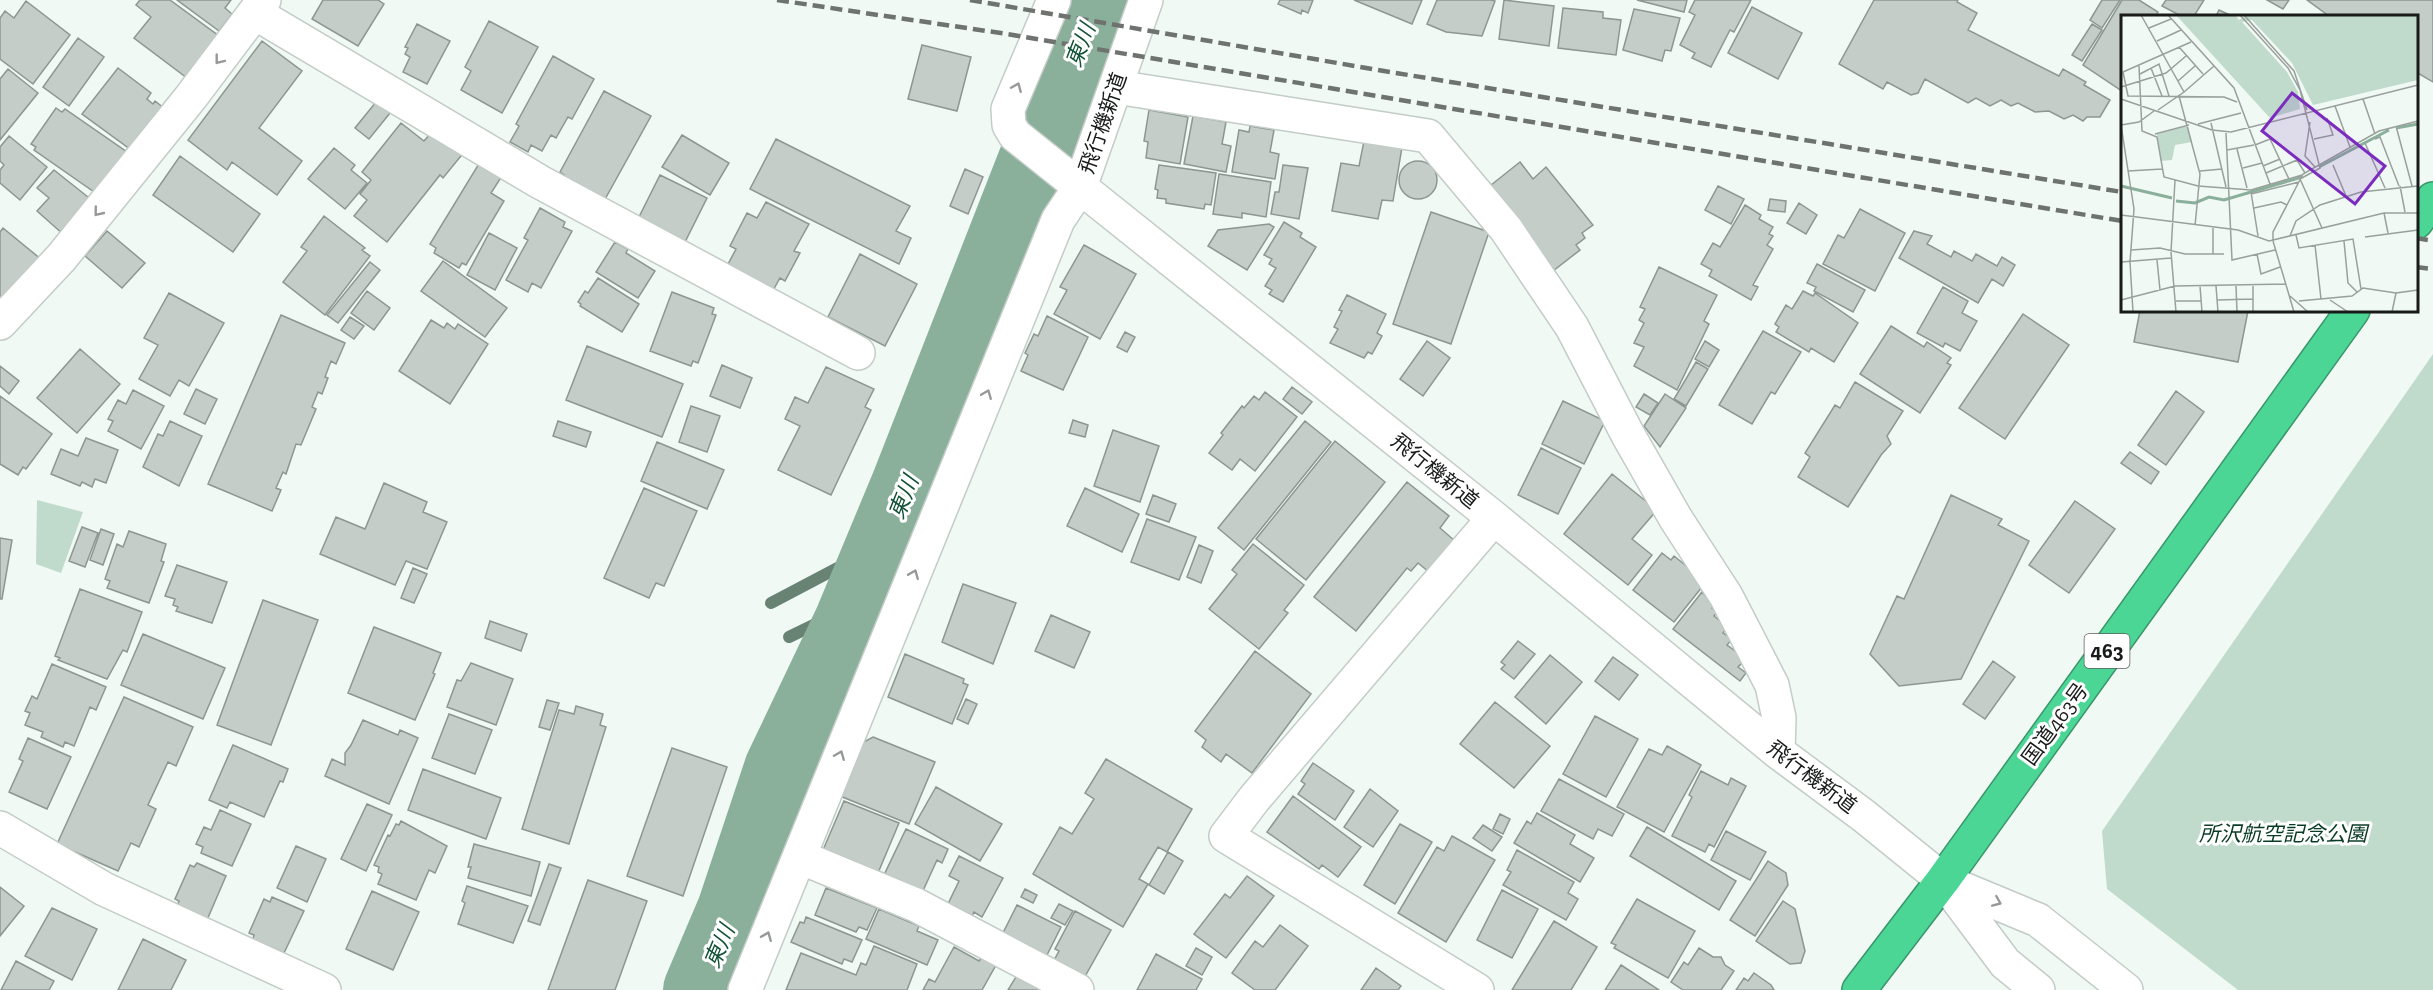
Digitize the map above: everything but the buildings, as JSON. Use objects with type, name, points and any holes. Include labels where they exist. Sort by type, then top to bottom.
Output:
[{"type":"highway","points":[[2418,219],[2433,199]]},
{"type":"highway","name":"国道463号","points":[[1859,990],[1942,880],[2352,312]]},
{"type":"street","points":[[745,990],[1073,182],[1020,140],[1009,125],[1008,109],[1054,0]]},
{"type":"street","name":"飛行機新道","points":[[1146,0],[1116,87],[1073,182],[1494,518],[1778,752],[1864,816],[1942,880]]},
{"type":"street","points":[[0,323],[61,258],[260,7],[540,182],[858,353]]},
{"type":"street","points":[[1116,87],[1428,136],[1506,229],[1572,327],[1638,454],[1676,519],[1726,596],[1772,685],[1779,718],[1778,752]]},
{"type":"street","points":[[1477,990],[1226,836],[1254,799],[1494,518]]},
{"type":"street","points":[[0,828],[104,889],[324,990]]},
{"type":"street","points":[[800,857],[916,905],[1077,990]]},
{"type":"street","points":[[1942,880],[2005,963],[2038,990]]},
{"type":"street","points":[[1942,880],[2038,920],[2126,990]]},
{"type":"green space","name":"所沢航空記念公園","points":[[2433,354],[2433,990],[2238,990],[2107,889],[2102,831]]},
{"type":"green space","points":[[37,500],[83,512],[61,573],[36,564]]},
{"type":"waterway","name":"東川","points":[[700,990],[734,910],[781,769],[851,622],[908,485],[1098,0]]},
{"type":"waterway","points":[[771,603],[883,544]]},
{"type":"waterway","points":[[789,637],[859,603]]},
{"type":"railway","points":[[777,0],[1007,34],[2121,221]]},
{"type":"railway","points":[[970,0],[1384,71],[2121,192]]},
{"type":"railway","points":[[2418,238],[2433,241]]},
{"type":"railway","points":[[2418,267],[2433,269]]}]
